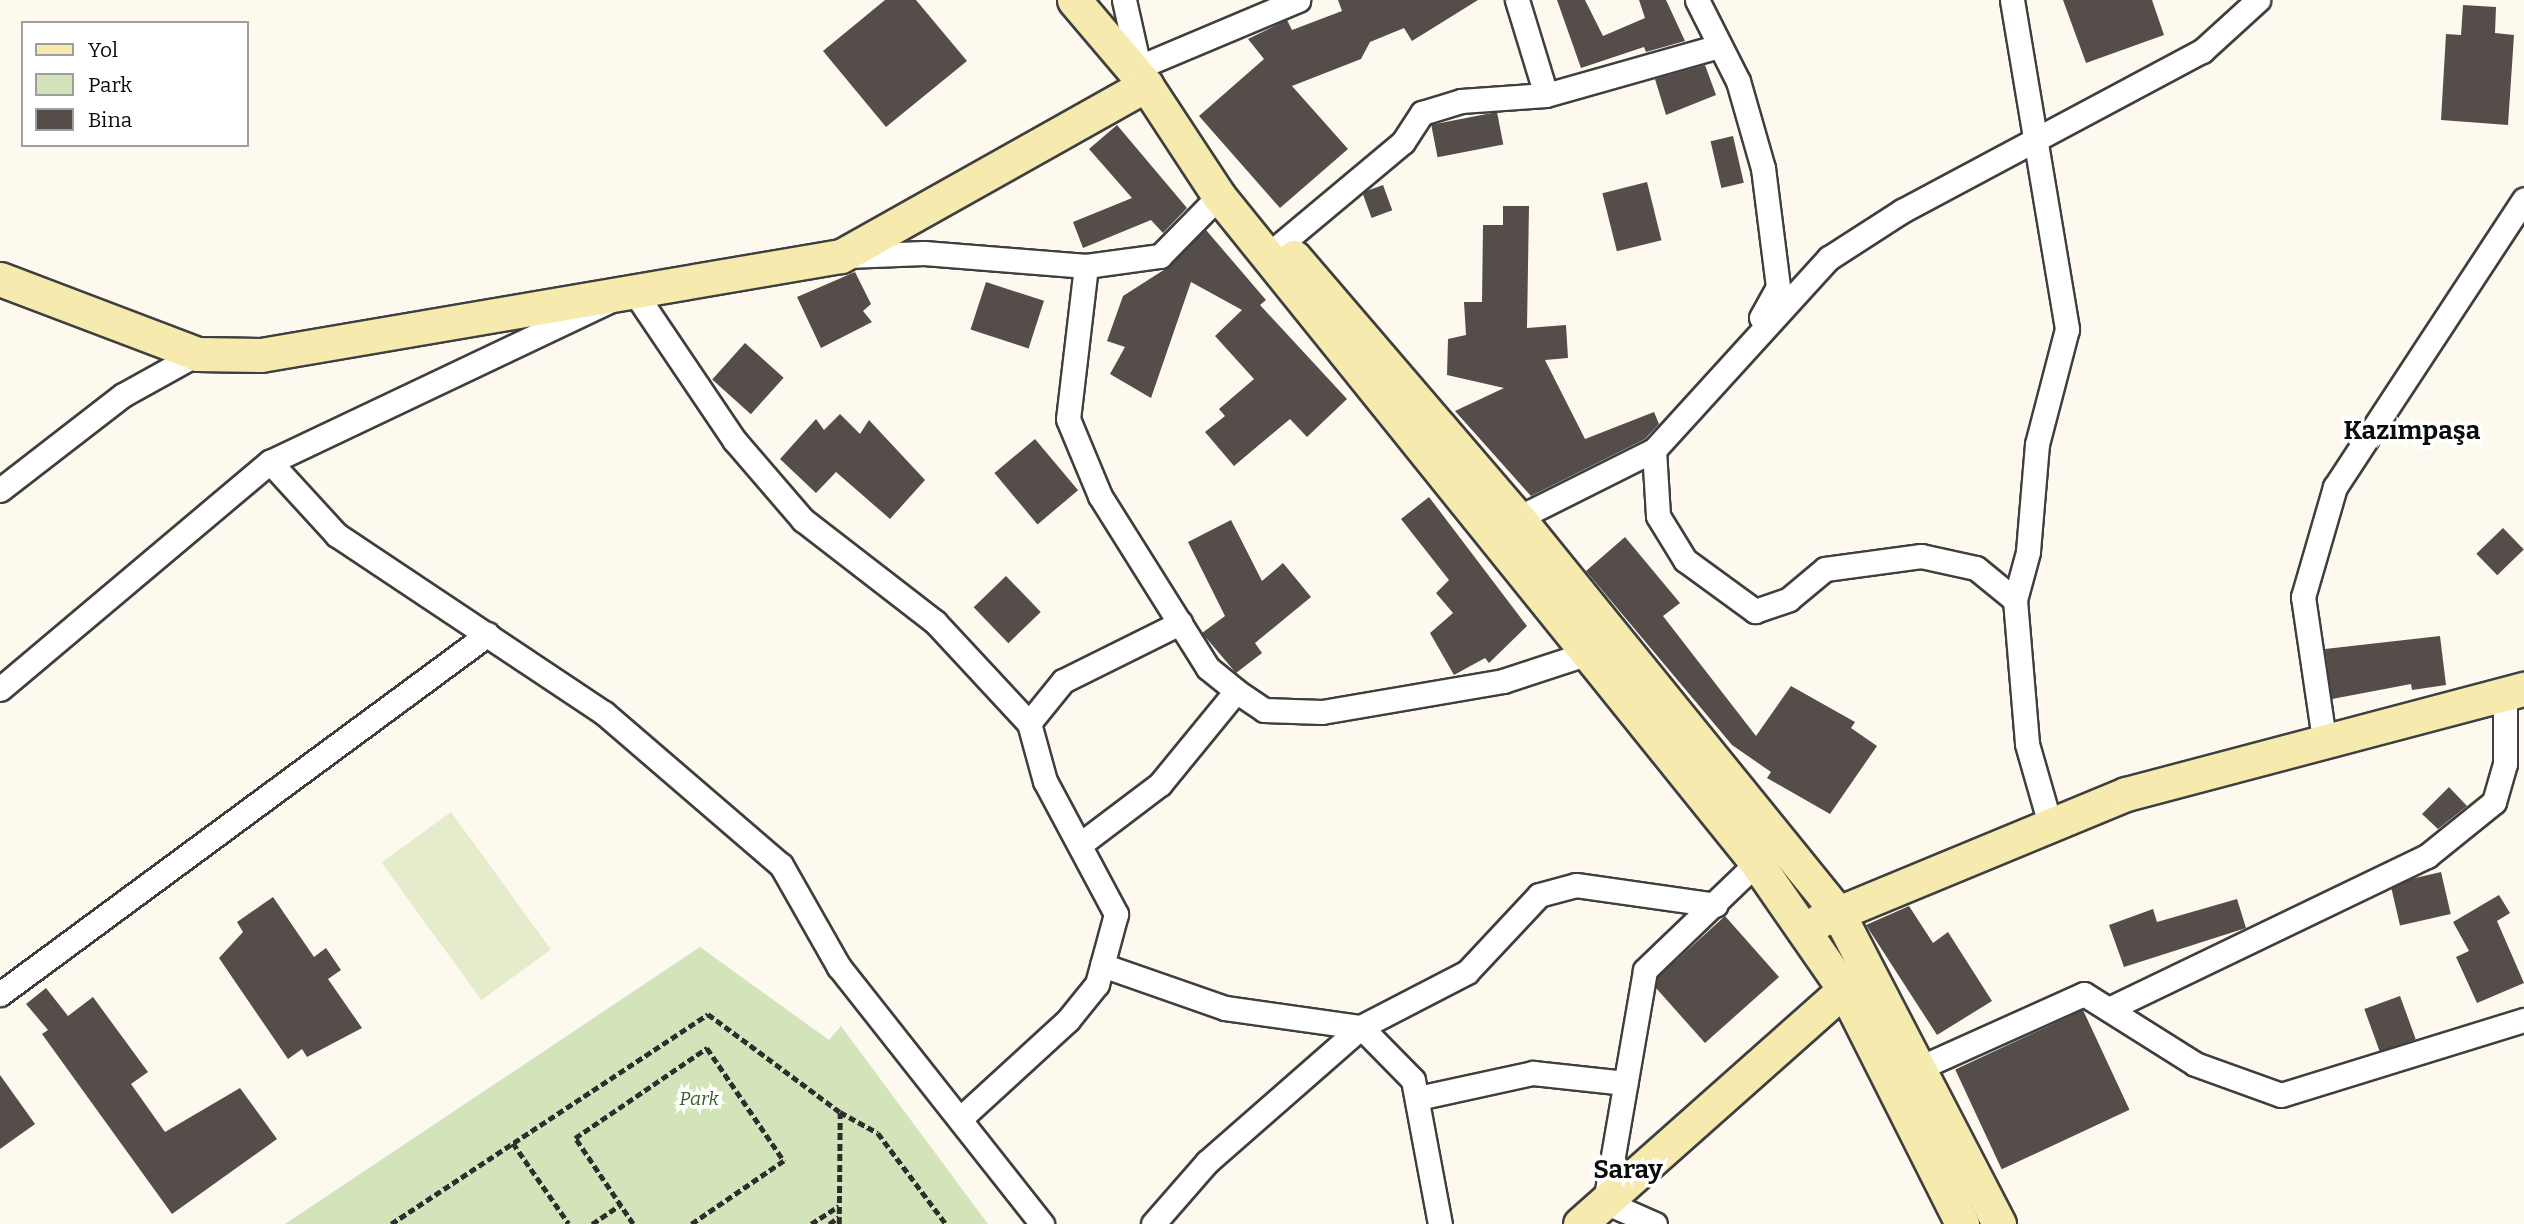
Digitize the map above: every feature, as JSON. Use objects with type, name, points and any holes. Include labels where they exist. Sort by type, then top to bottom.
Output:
[{"type":"street","points":[[1074,0],[1143,76],[1219,196],[1588,653],[1768,852],[1838,913],[1856,979],[1906,1074],[1999,1224]]},
{"type":"street","points":[[1124,0],[1143,76]]},
{"type":"street","points":[[841,256],[1143,76],[1298,0]]},
{"type":"street","points":[[1517,0],[1546,95]]},
{"type":"street","points":[[1698,0],[1738,81],[1763,168],[1778,287],[1744,348]]},
{"type":"street","points":[[2012,0],[2067,329],[2037,444],[2028,552],[2015,600],[2027,744],[2050,824]]},
{"type":"street","points":[[1518,517],[1654,450],[1744,348],[1829,258],[2035,141],[2202,51],[2258,0]]},
{"type":"street","points":[[1281,244],[1403,142],[1422,113],[1461,101],[1546,95],[1719,46]]},
{"type":"street","points":[[1219,196],[1281,244],[1518,517],[1768,852],[1801,928],[1856,979]]},
{"type":"street","points":[[0,279],[197,354],[261,355],[841,256],[924,253],[1086,266],[1160,256],[1219,196]]},
{"type":"street","points":[[2324,739],[2303,597],[2335,486],[2524,200]]},
{"type":"street","points":[[1086,266],[1068,419],[1100,496],[1208,668],[1236,691],[1264,710],[1322,712],[1503,681],[1588,653]]},
{"type":"street","points":[[0,689],[270,462],[634,290]]},
{"type":"street","points":[[634,290],[735,441],[803,520],[935,622],[1029,723],[1045,781],[1082,844],[1116,914],[1097,984],[1068,1020],[962,1117]]},
{"type":"street","points":[[0,490],[123,395],[197,354]]},
{"type":"street","points":[[1654,450],[1658,516],[1685,560],[1755,611],[1788,599],[1825,569],[1922,556],[1976,568],[2015,600]]},
{"type":"street","points":[[270,462],[337,535],[604,713],[781,865],[839,967],[962,1117],[1042,1224]]},
{"type":"street","points":[[1029,723],[1063,681],[1180,623]]},
{"type":"street","points":[[0,994],[488,635]]},
{"type":"street","points":[[1082,844],[1160,784],[1236,691]]},
{"type":"street","points":[[1801,928],[2126,794],[2324,739],[2514,692],[2505,764],[2494,802],[2427,856],[2109,1009]]},
{"type":"street","points":[[1605,1202],[1645,970],[1716,905],[1768,852]]},
{"type":"street","points":[[1153,1224],[1207,1162],[1361,1027],[1467,972],[1539,895],[1576,885],[1716,905]]},
{"type":"street","points":[[1102,965],[1225,1007],[1361,1027],[1413,1080],[1440,1224]]},
{"type":"street","points":[[1580,1224],[1856,979]]},
{"type":"street","points":[[1906,1074],[2084,994],[2195,1064],[2281,1095],[2524,1020]]},
{"type":"street","points":[[1418,1098],[1533,1073],[1625,1083]]},
{"type":"street","points":[[1906,1074],[1962,1224]]},
{"type":"street","points":[[1605,1202],[1655,1224]]},
{"type":"path","points":[[391,1224],[708,1014],[839,1112],[878,1133],[946,1224]]},
{"type":"path","points":[[633,1224],[575,1138],[707,1048],[784,1161],[692,1224]]},
{"type":"path","points":[[839,1112],[839,1224]]},
{"type":"path","points":[[513,1143],[569,1224]]},
{"type":"path","points":[[592,1224],[620,1205]]},
{"type":"path","points":[[811,1224],[839,1205]]},
{"type":"path","points":[[829,1224],[839,1217]]},
{"type":"path","points":[[700,1218],[704,1224]]},
{"type":"green space","points":[[451,812],[551,950],[481,1000],[381,863]]},
{"type":"green space","name":"Park","points":[[700,947],[829,1040],[841,1026],[988,1224],[285,1224]]},
{"type":"building","points":[[885,0],[916,0],[967,61],[886,127],[823,51]]},
{"type":"building","points":[[1338,0],[1478,0],[1412,41],[1404,28],[1370,42],[1361,59],[1292,86],[1348,149],[1280,208],[1199,116],[1264,59],[1248,39],[1287,20],[1292,30],[1342,11]]},
{"type":"building","points":[[1557,0],[1585,0],[1603,36],[1645,18],[1639,0],[1666,0],[1685,41],[1646,52],[1644,47],[1581,68]]},
{"type":"building","points":[[2063,0],[2152,0],[2164,35],[2086,63]]},
{"type":"building","points":[[2463,5],[2496,7],[2495,33],[2514,35],[2508,125],[2441,120],[2446,34],[2461,35]]},
{"type":"building","points":[[1705,65],[1716,95],[1666,115],[1655,79]]},
{"type":"building","points":[[1497,112],[1503,144],[1438,157],[1431,125]]},
{"type":"building","points":[[1117,125],[1187,208],[1163,233],[1151,220],[1083,248],[1073,222],[1132,198],[1089,149]]},
{"type":"building","points":[[1733,136],[1744,183],[1721,188],[1711,141]]},
{"type":"building","points":[[1647,182],[1662,240],[1617,251],[1602,193]]},
{"type":"building","points":[[1383,185],[1392,210],[1372,218],[1362,193]]},
{"type":"building","points":[[1503,206],[1529,206],[1527,328],[1566,325],[1568,358],[1545,360],[1585,439],[1654,412],[1659,424],[1645,439],[1531,496],[1455,411],[1504,388],[1447,375],[1448,339],[1466,335],[1464,302],[1482,302],[1483,225],[1503,225]]},
{"type":"building","points":[[1206,230],[1266,300],[1260,305],[1347,399],[1307,437],[1290,419],[1234,466],[1205,432],[1225,416],[1219,409],[1254,379],[1215,336],[1242,310],[1191,282],[1151,398],[1110,374],[1125,347],[1107,341],[1123,296],[1170,266]]},
{"type":"building","points":[[855,272],[871,304],[863,311],[872,322],[821,348],[797,297]]},
{"type":"building","points":[[986,282],[1044,301],[1029,348],[971,330]]},
{"type":"building","points":[[745,343],[784,378],[751,414],[712,379]]},
{"type":"building","points":[[840,414],[860,434],[869,420],[925,480],[890,519],[836,472],[816,493],[780,459],[816,419],[824,430]]},
{"type":"building","points":[[1035,439],[1078,490],[1037,524],[994,473]]},
{"type":"building","points":[[1429,497],[1527,626],[1489,663],[1485,658],[1454,675],[1430,633],[1453,613],[1436,593],[1449,580],[1401,519]]},
{"type":"building","points":[[1231,520],[1262,581],[1283,563],[1311,597],[1255,643],[1262,653],[1236,673],[1202,633],[1225,616],[1188,542]]},
{"type":"building","points":[[2503,528],[2524,550],[2497,575],[2476,554]]},
{"type":"building","points":[[1625,537],[1680,603],[1663,616],[1756,736],[1791,686],[1855,722],[1851,728],[1877,746],[1830,814],[1767,778],[1771,772],[1732,745],[1586,571]]},
{"type":"building","points":[[1006,576],[1041,612],[1008,643],[974,607]]},
{"type":"building","points":[[2440,636],[2446,685],[2412,690],[2411,684],[2332,699],[2325,649]]},
{"type":"building","points":[[2449,787],[2467,806],[2438,829],[2422,814]]},
{"type":"building","points":[[2441,872],[2451,914],[2400,926],[2390,884]]},
{"type":"building","points":[[2499,895],[2510,913],[2497,921],[2524,983],[2477,1003],[2456,957],[2469,951],[2453,922]]},
{"type":"building","points":[[273,897],[314,957],[326,948],[341,970],[328,979],[362,1028],[307,1057],[302,1049],[288,1059],[219,958],[243,932],[237,922]]},
{"type":"building","points":[[2237,899],[2246,928],[2124,967],[2109,925],[2153,909],[2157,922]]},
{"type":"building","points":[[1909,906],[1933,943],[1948,932],[1992,1001],[1937,1035],[1866,925]]},
{"type":"building","points":[[1725,916],[1779,977],[1705,1043],[1656,988],[1658,977]]},
{"type":"building","points":[[46,988],[68,1016],[93,997],[148,1072],[131,1084],[165,1132],[240,1088],[277,1139],[172,1214],[42,1034],[48,1030],[26,1004]]},
{"type":"building","points":[[2400,996],[2416,1039],[2380,1052],[2364,1009]]},
{"type":"building","points":[[2083,1010],[2129,1110],[2002,1169],[1955,1070]]},
{"type":"building","points":[[0,1075],[35,1124],[0,1149]]},
{"type":"district","name":"Kazımpaşa","points":[[2412,431]]},
{"type":"district","name":"Saray","points":[[1628,1170]]}]
